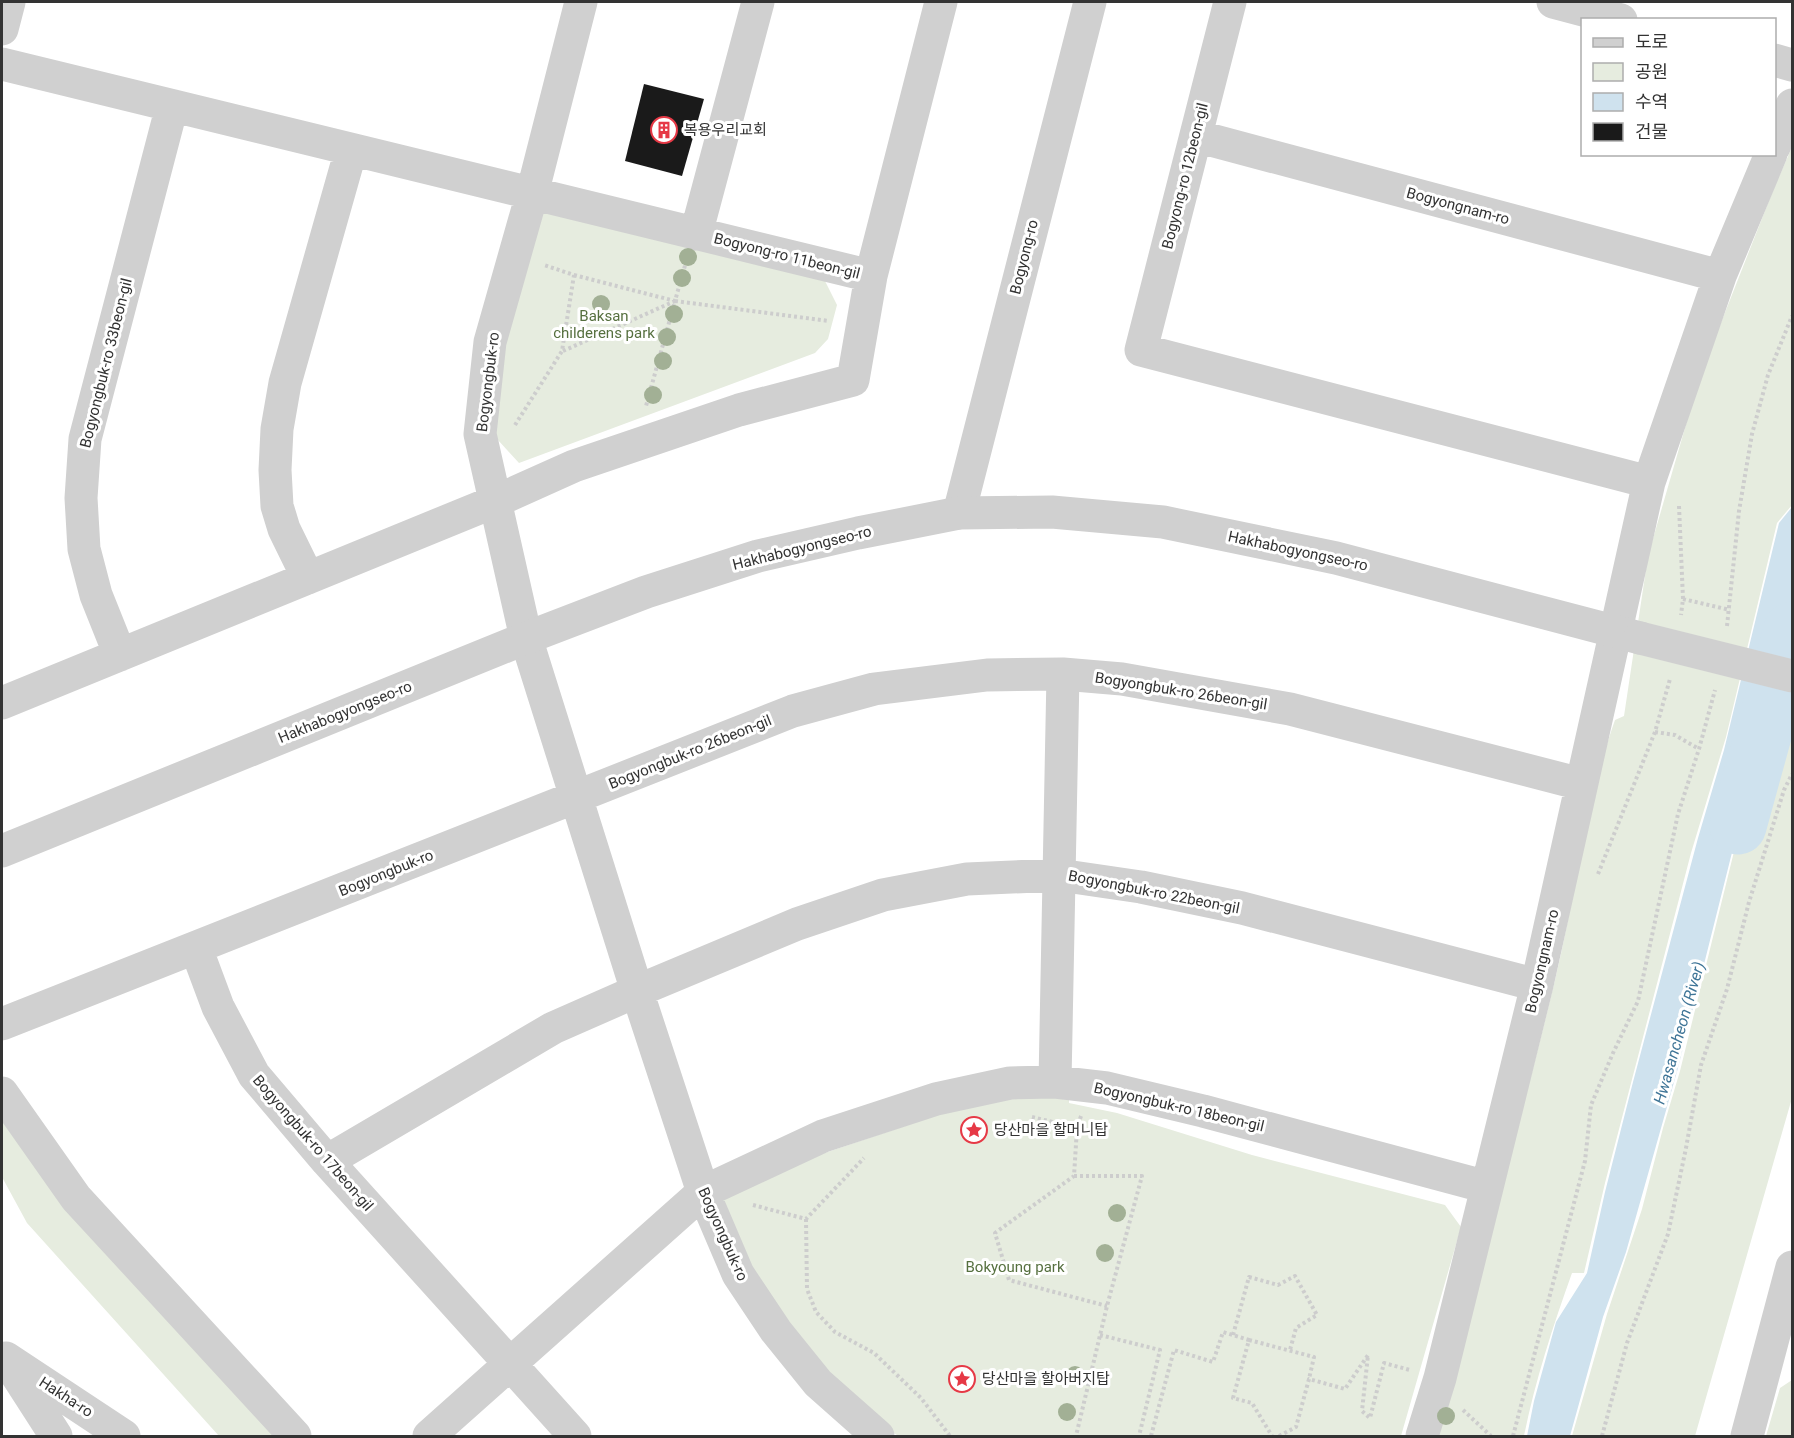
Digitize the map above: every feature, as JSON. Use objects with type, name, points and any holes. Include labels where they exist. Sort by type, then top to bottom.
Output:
[{"type":"street","points":[[2,29],[9,2]]},
{"type":"street","name":"Bogyongbuk-ro","points":[[581,2],[532,194],[490,342],[480,434],[526,639],[575,798],[703,1192],[738,1274],[776,1331],[818,1383],[878,1437]]},
{"type":"street","name":"Bogyong-ro 11beon-gil","points":[[758,2],[692,245],[871,276],[941,2]]},
{"type":"street","name":"Bogyong-ro","points":[[959,513],[1090,2]]},
{"type":"street","name":"Bogyong-ro 12beon-gil","points":[[1230,2],[1140,350],[1649,482]]},
{"type":"street","points":[[1553,2],[1613,18]]},
{"type":"street","points":[[1776,61],[1792,65]]},
{"type":"street","points":[[2,64],[532,194],[692,245]]},
{"type":"street","points":[[1776,142],[1792,105]]},
{"type":"street","name":"Bogyongbuk-ro 33beon-gil","points":[[120,655],[96,595],[84,549],[81,498],[85,439],[172,106]]},
{"type":"street","name":"Bogyongnam-ro","points":[[1196,136],[1720,276]]},
{"type":"street","points":[[308,578],[284,529],[277,506],[275,470],[277,429],[285,383],[351,150]]},
{"type":"street","name":"Bogyongnam-ro","points":[[1422,1437],[1440,1378],[1537,985],[1581,784],[1628,635],[1649,482],[1720,276],[1770,156]]},
{"type":"street","points":[[2,704],[496,501],[574,466],[740,410],[853,380],[871,276]]},
{"type":"street","name":"Hakhabogyongseo-ro","points":[[2,851],[646,592],[758,556],[959,513],[1052,512],[1163,522],[1336,558],[1792,676]]},
{"type":"street","points":[[1055,1082],[1063,674]]},
{"type":"street","name":"Bogyongbuk-ro 26beon-gil","points":[[575,798],[793,711],[874,689],[987,675],[1063,674],[1122,679],[1290,709],[1581,784]]},
{"type":"street","name":"Bogyongbuk-ro","points":[[196,948],[575,798]]},
{"type":"street","name":"Bogyongbuk-ro 22beon-gil","points":[[637,991],[797,924],[883,895],[967,879],[1059,874],[1141,886],[1242,908],[1537,985]]},
{"type":"street","points":[[2,1024],[196,948]]},
{"type":"street","name":"Bogyongbuk-ro 17beon-gil","points":[[196,948],[218,1007],[254,1075],[327,1161],[575,1437]]},
{"type":"street","points":[[327,1161],[553,1028],[637,991]]},
{"type":"street","name":"Bogyongbuk-ro 18beon-gil","points":[[703,1192],[823,1136],[936,1099],[1010,1083],[1055,1082],[1107,1088],[1203,1110],[1487,1187]]},
{"type":"street","points":[[2,1093],[76,1198],[295,1437]]},
{"type":"street","points":[[429,1437],[703,1192]]},
{"type":"street","points":[[1747,1437],[1784,1333],[1792,1267]]},
{"type":"street","name":"Hakha-ro","points":[[4,1356],[56,1437]]},
{"type":"street","name":"Hakha-ro","points":[[4,1356],[124,1437]]},
{"type":"path","points":[[646,407],[692,245]]},
{"type":"path","points":[[541,264],[574,275],[675,301],[831,321]]},
{"type":"path","points":[[511,431],[562,351],[574,275]]},
{"type":"path","points":[[562,351],[675,301]]},
{"type":"path","points":[[1726,631],[1739,511],[1752,434],[1768,375],[1792,316]]},
{"type":"path","points":[[1679,501],[1683,598],[1680,620]]},
{"type":"path","points":[[1683,598],[1730,610]]},
{"type":"path","points":[[1597,876],[1655,732],[1672,672]]},
{"type":"path","points":[[1513,1437],[1585,1161],[1591,1105],[1612,1053],[1638,1001],[1678,814],[1700,749],[1716,685]]},
{"type":"path","points":[[1655,732],[1675,735],[1700,749]]},
{"type":"path","points":[[1602,1437],[1627,1343],[1668,1234],[1701,1065],[1727,990],[1752,891],[1784,790],[1792,774]]},
{"type":"path","points":[[1022,1115],[1077,1128],[1074,1176]]},
{"type":"path","points":[[870,1151],[806,1219],[807,1289],[816,1312],[835,1332],[874,1353],[921,1398],[950,1437]]},
{"type":"path","points":[[1076,1437],[1107,1306],[1142,1176],[1074,1176],[995,1233],[1010,1280],[1107,1306]]},
{"type":"path","points":[[749,1204],[806,1219]]},
{"type":"path","points":[[1233,1335],[1249,1277],[1278,1285],[1295,1276],[1317,1315],[1296,1328],[1290,1350]]},
{"type":"path","points":[[1151,1437],[1174,1350],[1213,1362],[1223,1332],[1314,1357],[1296,1427],[1279,1437]]},
{"type":"path","points":[[1100,1335],[1160,1350],[1139,1437]]},
{"type":"path","points":[[1249,1340],[1233,1398],[1252,1403],[1272,1437]]},
{"type":"path","points":[[1309,1379],[1345,1389],[1368,1355],[1362,1411],[1370,1418],[1384,1363],[1440,1378]]},
{"type":"path","points":[[1458,1406],[1491,1437]]},
{"type":"green space","points":[[1792,147],[1792,505],[1777,523],[1726,737],[1691,853],[1605,1183],[1584,1273],[1572,1273],[1545,1354],[1524,1436],[1434,1436],[1541,1037],[1596,784],[1615,720],[1624,716],[1648,556],[1700,376]]},
{"type":"green space","name":"Baksan childerens park","points":[[548,210],[822,275],[837,305],[828,339],[815,353],[519,463],[488,426],[530,225]]},
{"type":"green space","points":[[1792,616],[1792,1098],[1695,1436],[1572,1436],[1607,1314],[1642,1209],[1680,1071]]},
{"type":"green space","name":"Bokyoung park","points":[[1009,1091],[1069,1100],[1069,1103],[1117,1113],[1252,1155],[1445,1205],[1461,1227],[1401,1436],[899,1436],[885,1429],[823,1372],[769,1303],[719,1207],[726,1186]]},
{"type":"green space","points":[[2,1118],[279,1436],[219,1436],[27,1223],[2,1177]]},
{"type":"green space","points":[[1792,1380],[1792,1436],[1766,1436],[1780,1388]]},
{"type":"water","points":[[1792,507],[1792,613],[1678,1068],[1626,1252],[1603,1317],[1570,1436],[1527,1436],[1534,1401],[1556,1322],[1587,1273],[1633,1082],[1698,838],[1724,750],[1779,523]]},
{"type":"building","name":"복용우리교회","points":[[644,84],[704,99],[682,176],[625,161]]},
{"type":"waterway","name":"Hwasancheon (River)","points":[[1738,826],[1792,630]]},
{"type":"place","name":"복용우리교회","points":[[664,130]]},
{"type":"place","name":"당산마을 할머니탑","points":[[974,1130]]},
{"type":"place","name":"당산마을 할아버지탑","points":[[962,1379]]}]
